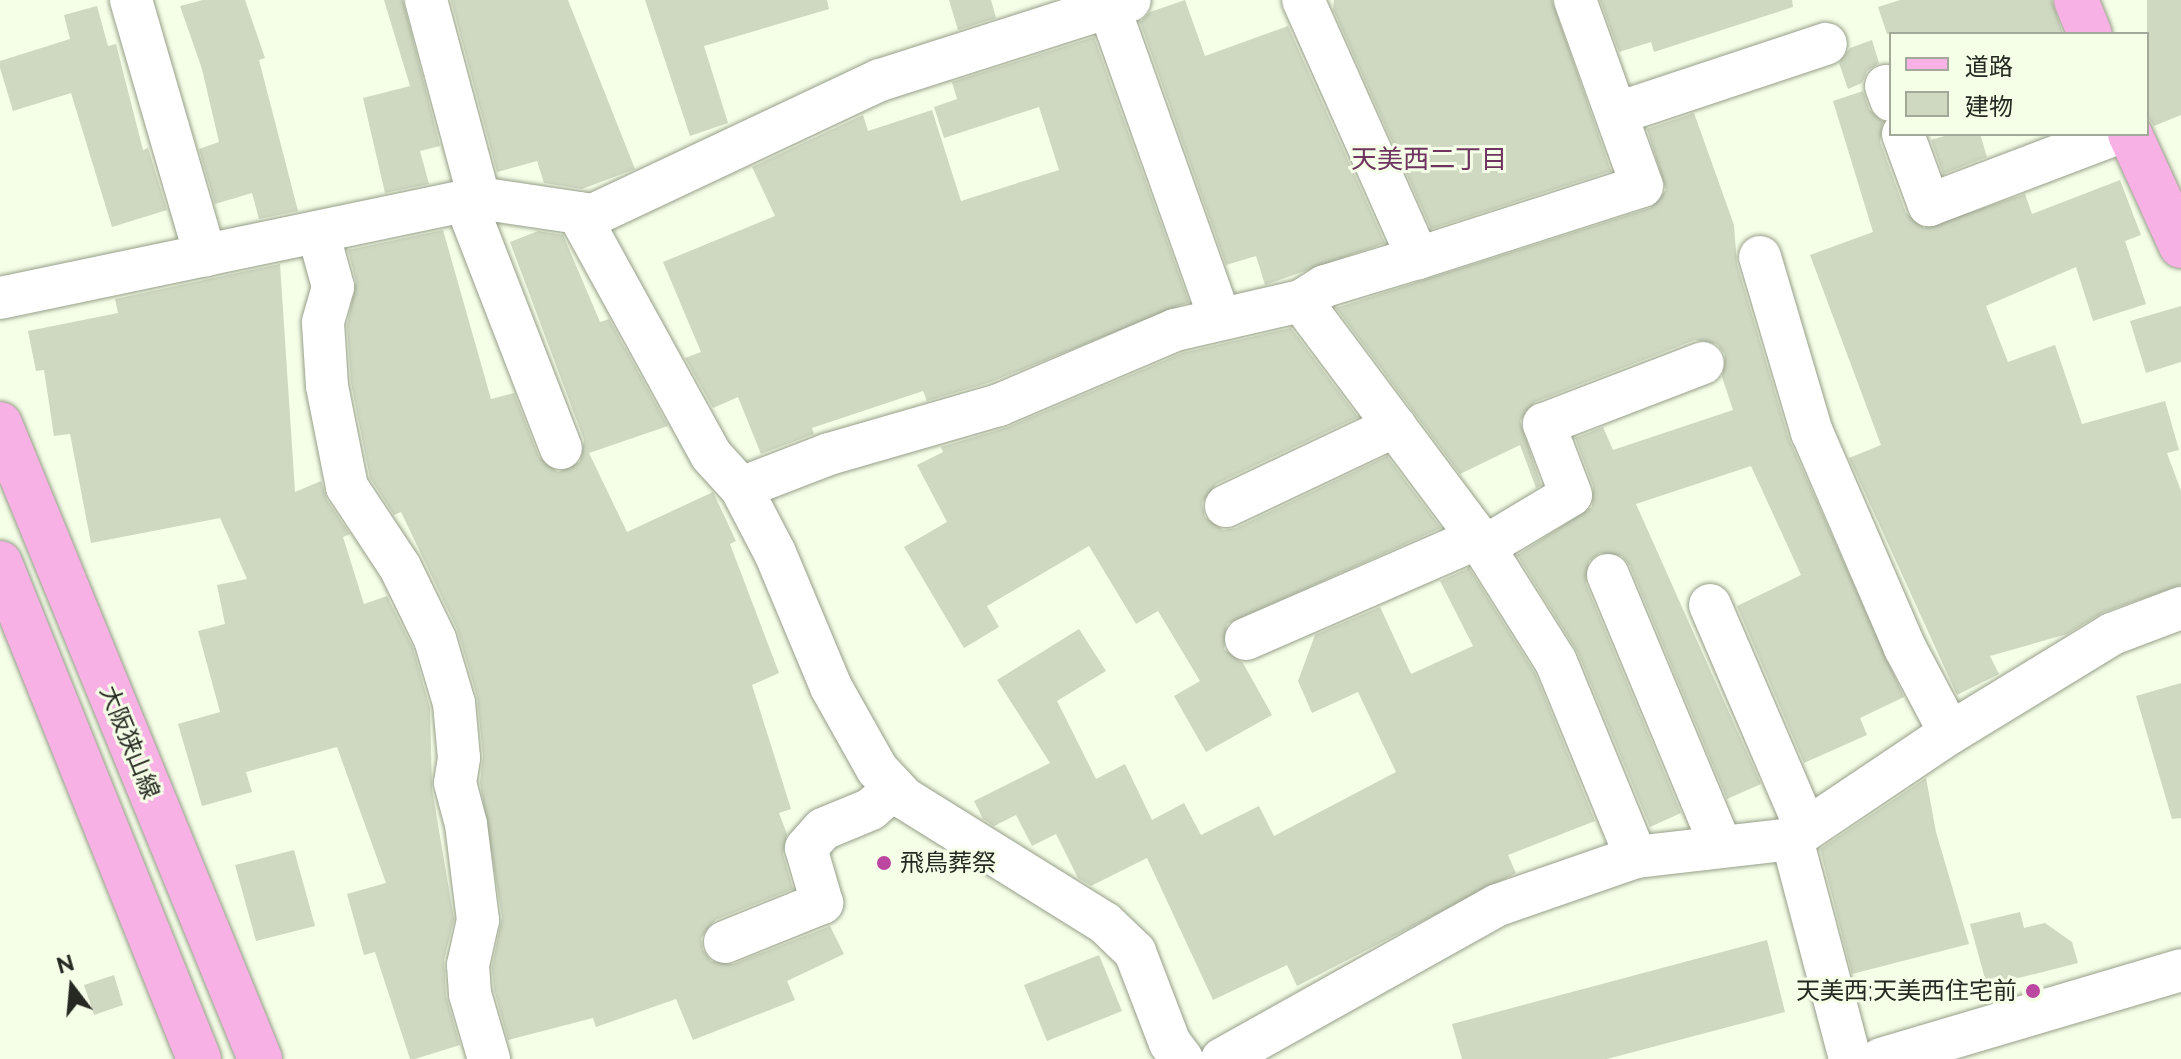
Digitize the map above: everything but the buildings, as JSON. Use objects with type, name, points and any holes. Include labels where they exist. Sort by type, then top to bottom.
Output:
[{"type":"main road","points":[[2076,0],[2089,32]]},
{"type":"main road","points":[[2131,136],[2181,246]]},
{"type":"main road","name":"大阪狭山線","points":[[0,424],[260,1059]]},
{"type":"main road","points":[[0,563],[199,1059]]},
{"type":"street","points":[[131,0],[205,255]]},
{"type":"street","points":[[426,0],[472,199],[561,448]]},
{"type":"street","points":[[1303,0],[1418,258]]},
{"type":"street","points":[[741,488],[829,454],[999,405],[1175,330],[1301,301],[1325,286],[1642,186],[1575,0]]},
{"type":"street","points":[[0,298],[472,199],[593,215],[880,80],[1122,2],[1220,319]]},
{"type":"street","points":[[1618,113],[1826,44]]},
{"type":"street","points":[[1904,136],[1929,205],[2111,136]]},
{"type":"street","points":[[578,213],[711,455],[741,488],[775,553],[831,687],[877,769],[894,788],[1115,932],[1135,952],[1170,1043],[1182,1059]]},
{"type":"street","points":[[318,232],[333,287],[323,323],[327,386],[347,487],[400,567],[435,639],[454,703],[459,758],[455,783],[474,867],[478,920],[468,965],[470,994],[489,1059]]},
{"type":"street","points":[[1760,257],[1812,432],[1905,648],[1950,733]]},
{"type":"street","points":[[1301,301],[1481,543],[1556,662],[1636,857]]},
{"type":"street","points":[[1246,639],[1481,543],[1571,495],[1544,424],[1703,363]]},
{"type":"street","points":[[1226,506],[1395,426]]},
{"type":"street","points":[[1608,575],[1706,801],[1720,844]]},
{"type":"street","points":[[1710,605],[1799,834],[1850,1059]]},
{"type":"street","points":[[1222,1059],[1498,905],[1636,857],[1799,834],[1950,733],[2112,634],[2181,608]]},
{"type":"street","points":[[725,942],[822,903],[806,848],[823,829],[871,809],[894,788]]},
{"type":"street","points":[[1881,1059],[2181,970]]},
{"type":"place","name":"飛鳥葬祭","points":[[884,863]]},
{"type":"place","name":"天美西;天美西住宅前","points":[[2033,991]]},
{"type":"district","name":"天美西二丁目","points":[[1429,160]]}]
